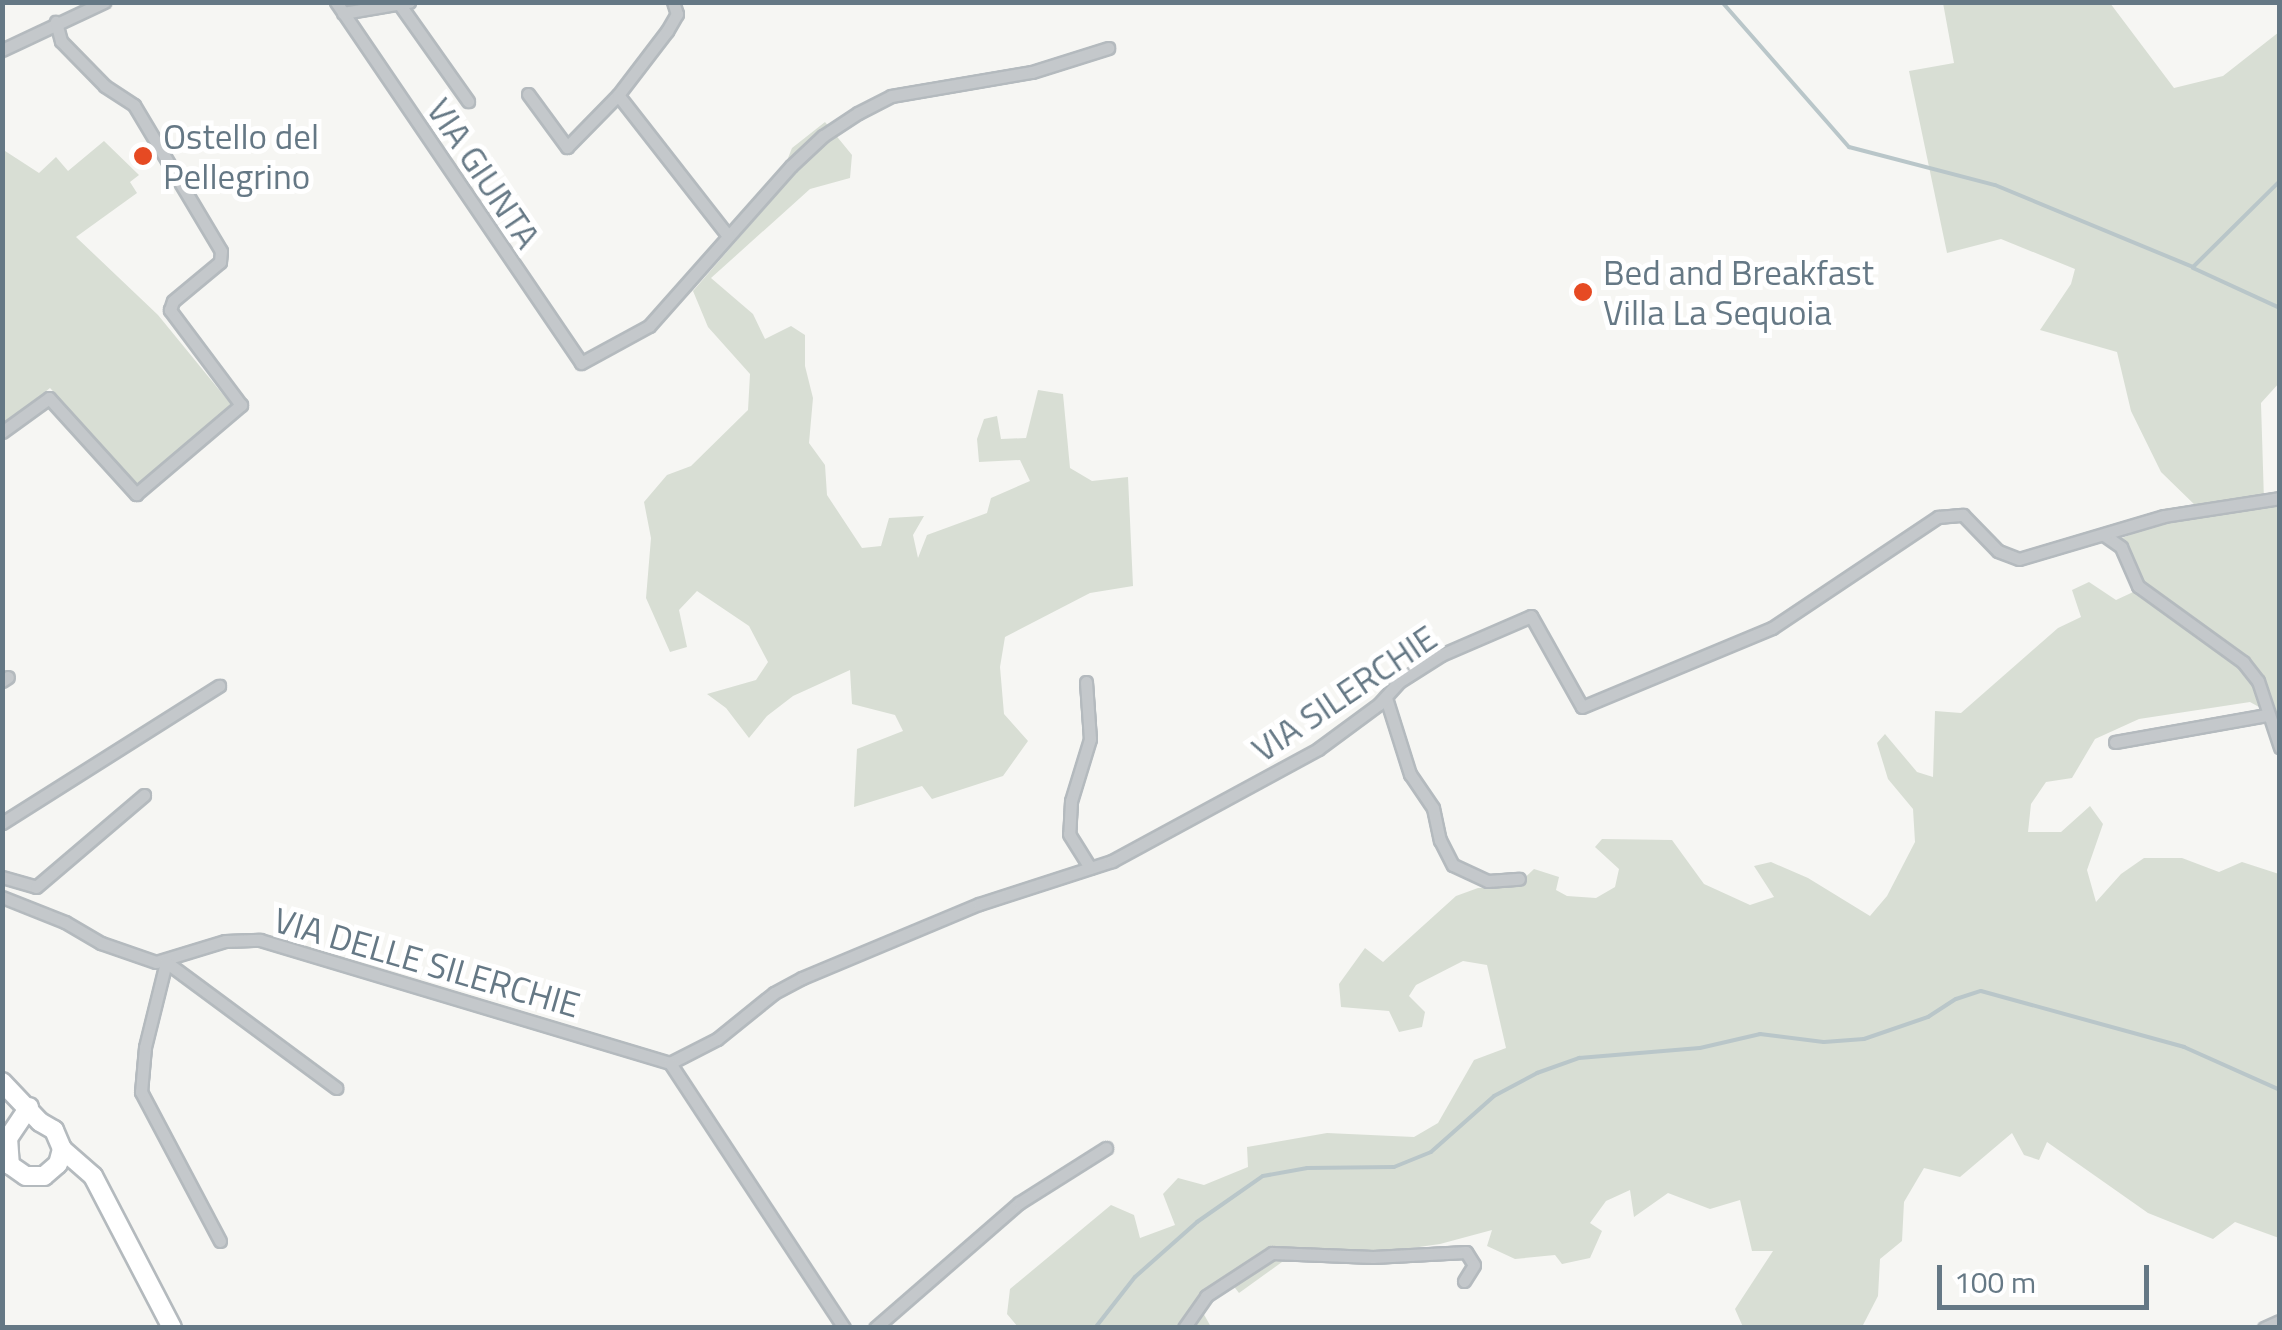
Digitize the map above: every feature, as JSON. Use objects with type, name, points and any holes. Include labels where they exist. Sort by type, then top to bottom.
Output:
[{"type":"street","points":[[2,50],[76,7],[104,2]]},
{"type":"street","points":[[528,94],[567,147],[618,95],[667,31],[676,14],[673,2]]},
{"type":"street","points":[[340,8],[405,4],[468,101]]},
{"type":"street","name":"VIA GIUNTA","points":[[340,8],[581,363],[650,326],[728,236]]},
{"type":"street","points":[[2,432],[48,398],[136,494],[240,405],[174,322],[170,310],[173,301],[220,262],[221,251],[134,105],[105,86],[61,41],[56,22]]},
{"type":"street","points":[[618,95],[728,236],[823,136],[891,96],[1032,72],[1108,48]]},
{"type":"street","name":"VIA SILERCHIE","points":[[670,1063],[717,1040],[774,993],[802,978],[979,904],[1112,861],[1291,765],[1386,698],[1400,681],[1441,656],[1531,616],[1582,706],[1772,628],[1938,518],[1963,515],[2008,558],[2205,506],[2280,498]]},
{"type":"street","points":[[2104,535],[2121,547],[2138,586],[2243,662],[2258,681],[2280,747]]},
{"type":"street","points":[[1086,682],[1090,738],[1071,801],[1069,834],[1090,868]]},
{"type":"street","points":[[2,823],[219,686]]},
{"type":"street","points":[[1386,698],[1410,774],[1433,808],[1440,840],[1453,864],[1488,881],[1520,878]]},
{"type":"street","points":[[2115,742],[2158,730],[2267,715]]},
{"type":"street","points":[[2,877],[36,887],[144,795]]},
{"type":"street","points":[[2,898],[64,922],[101,942],[166,962],[336,1088]]},
{"type":"street","name":"VIA DELLE SILERCHIE","points":[[166,962],[224,941],[260,940],[670,1063]]},
{"type":"street","points":[[166,962],[145,1047],[141,1092],[220,1240]]},
{"type":"street","points":[[670,1063],[844,1328]]},
{"type":"street","points":[[2,1082],[30,1118],[54,1130],[60,1156]]},
{"type":"street","points":[[30,1118],[5,1147],[10,1166],[35,1178],[60,1156]]},
{"type":"street","points":[[875,1328],[1019,1203],[1106,1148]]},
{"type":"street","points":[[60,1156],[80,1160],[93,1176],[172,1328]]},
{"type":"street","points":[[1184,1328],[1206,1296],[1272,1252],[1373,1257],[1466,1252],[1474,1264],[1464,1281]]},
{"type":"street","points":[[2264,1328],[2280,1321]]},
{"type":"shaded area","points":[[1943,3],[2110,3],[2174,88],[2223,76],[2279,32],[2280,382],[2261,403],[2264,501],[2279,501],[2279,718],[2250,702],[2139,719],[2095,739],[2072,778],[2046,782],[2031,804],[2028,832],[2061,832],[2090,806],[2103,824],[2087,870],[2096,902],[2121,874],[2144,858],[2182,858],[2219,872],[2242,862],[2279,874],[2279,1238],[2235,1222],[2213,1239],[2148,1213],[2047,1142],[2039,1160],[2024,1155],[2012,1133],[1960,1177],[1924,1168],[1904,1202],[1902,1241],[1880,1259],[1878,1296],[1862,1327],[1743,1327],[1735,1309],[1773,1251],[1752,1251],[1740,1200],[1710,1209],[1668,1193],[1634,1217],[1630,1190],[1606,1201],[1590,1223],[1602,1231],[1590,1258],[1562,1264],[1555,1255],[1515,1259],[1487,1246],[1492,1230],[1440,1244],[1321,1261],[1282,1262],[1239,1293],[1225,1275],[1197,1302],[1211,1327],[1018,1327],[1007,1314],[1010,1289],[1111,1205],[1134,1215],[1140,1238],[1175,1225],[1163,1194],[1178,1178],[1204,1185],[1248,1167],[1247,1147],[1327,1133],[1414,1137],[1438,1123],[1474,1060],[1506,1048],[1487,965],[1463,961],[1416,985],[1409,996],[1425,1012],[1422,1027],[1399,1032],[1389,1011],[1341,1007],[1339,984],[1365,948],[1383,962],[1456,896],[1478,888],[1516,886],[1534,869],[1559,877],[1556,890],[1567,896],[1596,898],[1615,887],[1619,869],[1595,847],[1602,839],[1672,840],[1704,884],[1750,905],[1774,897],[1754,866],[1771,862],[1808,878],[1870,916],[1887,896],[1915,842],[1913,809],[1888,779],[1877,743],[1885,734],[1917,772],[1933,777],[1935,711],[1961,713],[2058,628],[2081,617],[2072,590],[2089,582],[2116,600],[2144,587],[2122,538],[2198,508],[2161,472],[2131,411],[2117,352],[2040,330],[2071,284],[2075,269],[2001,239],[1947,253],[1909,71],[1954,63]]},
{"type":"shaded area","points":[[825,122],[852,155],[850,178],[810,189],[711,278],[753,314],[765,339],[791,326],[805,335],[805,366],[813,398],[809,443],[825,465],[827,495],[862,548],[881,546],[889,518],[924,516],[913,535],[918,558],[927,535],[987,513],[991,498],[1030,481],[1020,460],[979,462],[977,439],[984,419],[997,416],[1001,439],[1026,438],[1038,390],[1063,394],[1070,468],[1092,481],[1128,477],[1133,586],[1090,593],[1005,637],[1000,667],[1004,714],[1028,741],[1003,776],[932,799],[922,786],[854,807],[857,749],[903,731],[895,715],[852,704],[850,670],[793,696],[767,716],[749,738],[726,708],[707,694],[756,680],[768,662],[749,626],[697,591],[679,610],[687,647],[670,652],[646,598],[651,538],[644,502],[667,475],[691,466],[748,410],[750,374],[708,327],[693,291],[771,201],[792,148]]},
{"type":"shaded area","points":[[104,141],[139,175],[130,182],[137,193],[76,237],[158,315],[234,408],[139,486],[50,388],[3,427],[2,149],[39,173],[56,157],[68,171]]},
{"type":"waterway","points":[[1722,2],[1849,147],[1995,185],[2193,267],[2280,181]]},
{"type":"waterway","points":[[2193,268],[2280,308]]},
{"type":"waterway","points":[[1095,1328],[1135,1277],[1197,1222],[1263,1176],[1307,1168],[1394,1167],[1431,1152],[1494,1096],[1537,1073],[1579,1058],[1700,1048],[1760,1034],[1824,1042],[1864,1039],[1928,1017],[1956,999],[1981,991],[2184,1047],[2280,1090]]},
{"type":"place","name":"Ostello del Pellegrino","points":[[143,156]]},
{"type":"place","name":"Bed and Breakfast Villa La Sequoia","points":[[1583,292]]}]
